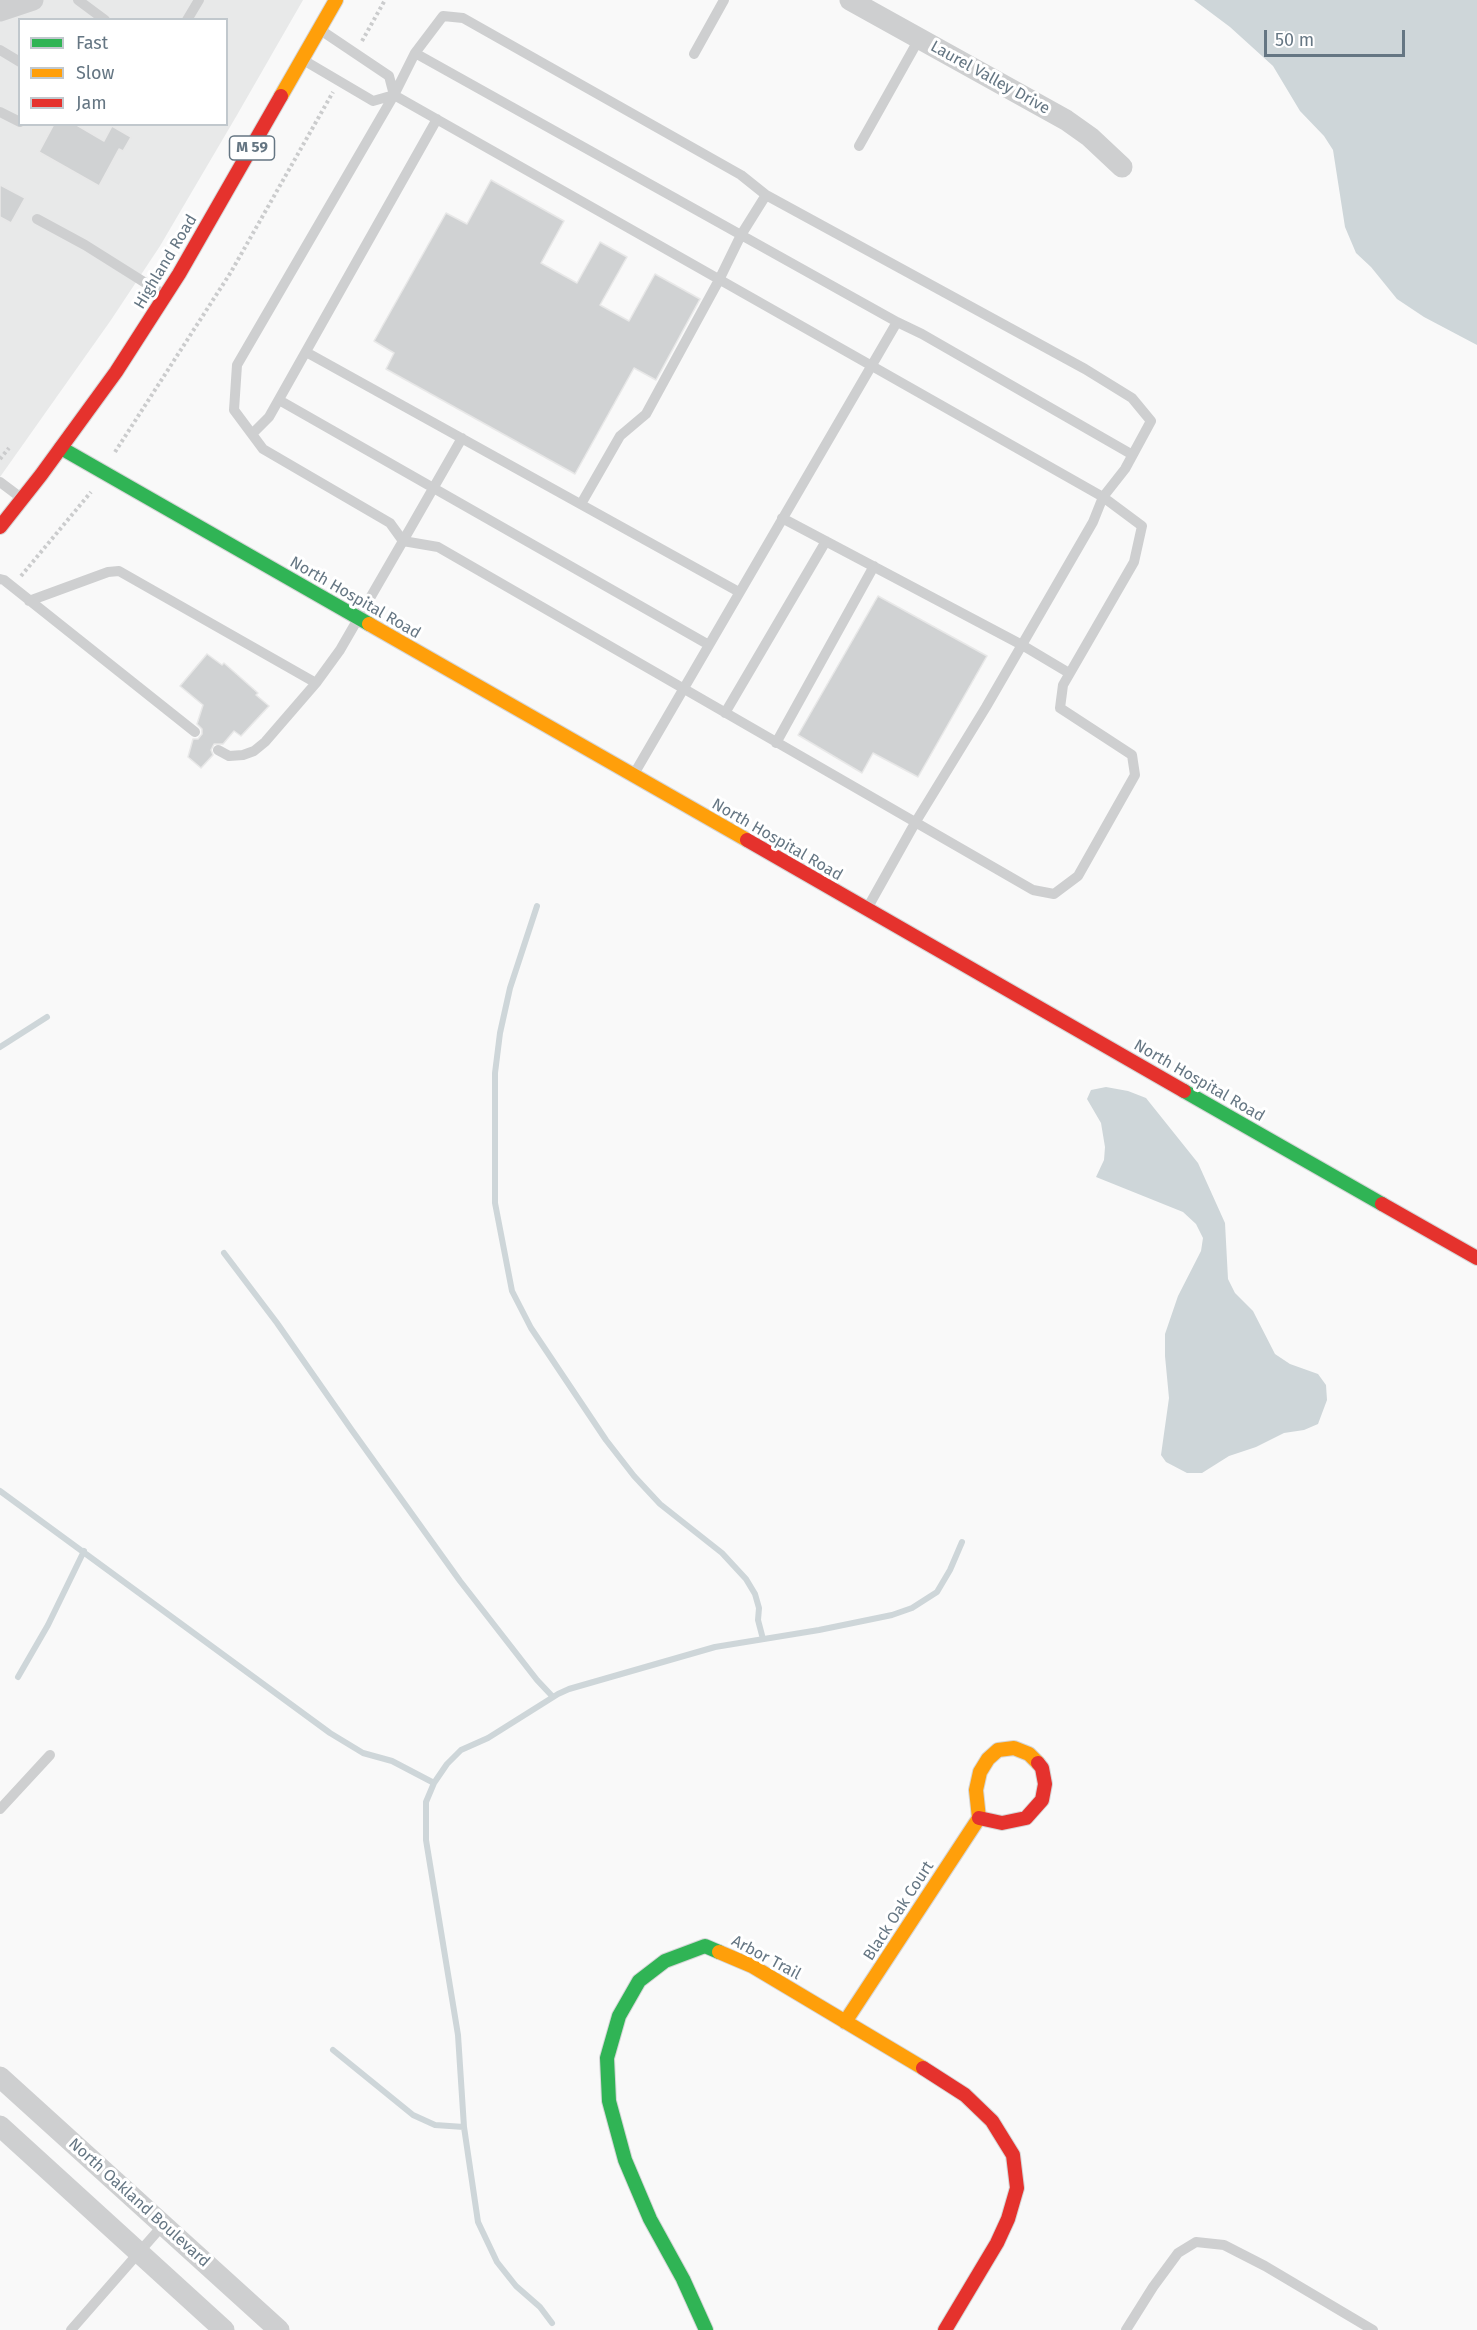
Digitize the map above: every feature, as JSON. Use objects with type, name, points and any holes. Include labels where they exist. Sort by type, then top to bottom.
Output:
[{"type":"main road","name":"Highland Road","points":[[0,527],[116,372],[166,296],[336,0]]},
{"type":"main road","name":"North Hospital Road","points":[[61,448],[1477,1258]]},
{"type":"main road","points":[[1014,1748],[1029,1755],[1042,1768],[1045,1784],[1042,1800],[1026,1818],[1002,1823],[980,1818],[976,1790],[980,1772],[988,1759],[998,1750],[1014,1748]]},
{"type":"main road","name":"Black Oak Court","points":[[845,2022],[980,1818]]},
{"type":"main road","name":"Arbor Trail","points":[[706,2330],[683,2279],[650,2218],[625,2160],[609,2101],[607,2058],[619,2016],[639,1981],[665,1961],[705,1946],[752,1966],[915,2063],[965,2096],[992,2121],[1013,2155],[1017,2188],[1008,2220],[997,2244],[945,2330]]},
{"type":"street","points":[[0,11],[33,0]]},
{"type":"street","name":"Laurel Valley Drive","points":[[850,0],[1066,120],[1090,136],[1122,167]]},
{"type":"street","name":"North Oakland Boulevard","points":[[0,2077],[279,2330]]},
{"type":"street","points":[[0,2126],[224,2330]]},
{"type":"lane","points":[[78,0],[102,18]]},
{"type":"lane","points":[[188,18],[199,0]]},
{"type":"lane","points":[[694,54],[724,0]]},
{"type":"lane","points":[[320,30],[389,76],[394,95],[1103,497],[1142,526],[1134,562],[1063,685],[1060,708],[1132,755],[1135,775],[1078,876],[1054,894],[1033,890],[915,823],[438,547],[403,541],[390,523],[263,449],[234,410],[237,365],[394,95],[414,52],[444,16],[463,18],[741,175],[766,195],[1074,364],[1132,398],[1151,421],[1131,454],[1125,469],[1103,497],[1093,522],[915,823],[866,910]]},
{"type":"lane","points":[[859,146],[919,39]]},
{"type":"lane","points":[[0,50],[18,61]]},
{"type":"lane","points":[[414,52],[922,334],[1131,454]]},
{"type":"lane","points":[[303,59],[373,101],[394,95]]},
{"type":"lane","points":[[0,112],[18,121]]},
{"type":"lane","points":[[252,434],[269,417],[279,400],[436,119]]},
{"type":"lane","points":[[581,504],[620,436],[646,414],[741,235],[766,195]]},
{"type":"lane","points":[[37,219],[85,245],[166,296]]},
{"type":"lane","points":[[633,776],[897,322]]},
{"type":"lane","points":[[306,352],[739,592]]},
{"type":"lane","points":[[279,400],[709,645]]},
{"type":"lane","points":[[218,750],[229,756],[254,751],[265,742],[316,683],[358,619],[462,438]]},
{"type":"lane","points":[[0,482],[22,499]]},
{"type":"lane","points":[[782,518],[1022,645],[1069,674]]},
{"type":"lane","points":[[725,713],[826,541]]},
{"type":"lane","points":[[776,742],[874,566]]},
{"type":"lane","points":[[29,601],[108,572],[119,571],[316,683]]},
{"type":"lane","points":[[0,579],[195,732]]},
{"type":"lane","points":[[0,1809],[50,1755]]},
{"type":"lane","points":[[71,2330],[163,2225]]},
{"type":"lane","points":[[1126,2330],[1178,2253],[1196,2242],[1224,2245],[1265,2266],[1372,2330]]},
{"type":"path","points":[[355,53],[386,0]]},
{"type":"path","points":[[117,448],[231,272],[339,81]]},
{"type":"path","points":[[0,459],[9,448]]},
{"type":"path","points":[[10,585],[21,576],[92,492]]},
{"type":"shaded area","points":[[0,0],[303,0],[160,246],[111,320],[0,477]]},
{"type":"shaded area","points":[[1194,0],[1477,0],[1477,345],[1424,317],[1397,299],[1371,267],[1356,253],[1345,227],[1333,150],[1324,136],[1300,111],[1273,66],[1230,27]]},
{"type":"shaded area","points":[[1106,1087],[1128,1091],[1146,1098],[1198,1163],[1225,1223],[1228,1279],[1235,1293],[1253,1311],[1275,1354],[1290,1364],[1318,1374],[1326,1385],[1327,1400],[1318,1424],[1304,1430],[1284,1433],[1256,1447],[1229,1456],[1202,1473],[1187,1473],[1166,1462],[1161,1455],[1169,1398],[1165,1334],[1178,1296],[1201,1251],[1203,1238],[1196,1224],[1183,1212],[1096,1177],[1104,1160],[1105,1147],[1101,1123],[1087,1099],[1091,1090]]},
{"type":"building","points":[[53,126],[78,126],[104,141],[112,126],[131,137],[123,151],[119,149],[99,186],[39,152]]},
{"type":"building","points":[[491,180],[564,221],[541,263],[577,283],[600,242],[627,257],[600,305],[629,321],[655,274],[700,299],[656,380],[634,368],[575,474],[386,369],[394,353],[374,341],[446,213],[467,224]]},
{"type":"building","points":[[0,185],[25,198],[11,223],[0,217]]},
{"type":"building","points":[[878,596],[987,656],[918,777],[873,753],[862,773],[798,735]]},
{"type":"building","points":[[207,654],[222,665],[224,663],[269,706],[241,736],[234,731],[223,744],[214,744],[211,750],[213,755],[201,768],[188,757],[193,739],[198,739],[202,734],[202,729],[197,724],[203,705],[180,686]]},
{"type":"waterway","points":[[537,906],[510,988],[500,1033],[495,1073],[495,1203],[512,1291],[531,1328],[606,1440],[634,1476],[660,1504],[722,1553],[746,1579],[755,1594],[759,1608],[758,1620],[763,1639]]},
{"type":"waterway","points":[[0,1047],[47,1017]]},
{"type":"waterway","points":[[224,1253],[277,1323],[460,1581],[537,1680],[553,1697]]},
{"type":"waterway","points":[[0,1491],[330,1733],[363,1753],[392,1761],[434,1783]]},
{"type":"waterway","points":[[552,2323],[540,2307],[516,2286],[497,2262],[478,2222],[464,2127],[458,2035],[426,1840],[426,1802],[434,1783],[447,1764],[461,1750],[488,1738],[569,1689],[715,1647],[819,1630],[892,1615],[912,1608],[937,1592],[962,1542]]},
{"type":"waterway","points":[[18,1677],[48,1625],[84,1551]]},
{"type":"waterway","points":[[333,2050],[413,2115],[435,2125],[464,2127]]},
{"type":"traffic: fast","points":[[61,448],[369,624]]},
{"type":"traffic: fast","points":[[1184,1091],[1382,1204]]},
{"type":"traffic: fast","points":[[706,2330],[683,2279],[650,2219],[625,2160],[609,2101],[607,2058],[619,2016],[639,1981],[665,1961],[705,1946],[719,1952]]},
{"type":"traffic: slow","points":[[281,96],[336,0]]},
{"type":"traffic: slow","points":[[369,624],[747,840]]},
{"type":"traffic: slow","points":[[845,2022],[979,1818],[976,1790],[980,1772],[988,1759],[998,1750],[1014,1748],[1029,1754],[1038,1763]]},
{"type":"traffic: slow","points":[[719,1952],[752,1966],[923,2068]]},
{"type":"traffic: jam","points":[[0,527],[116,372],[179,274],[281,96]]},
{"type":"traffic: jam","points":[[747,840],[1184,1091]]},
{"type":"traffic: jam","points":[[1382,1204],[1477,1258]]},
{"type":"traffic: jam","points":[[979,1818],[1002,1823],[1026,1818],[1042,1800],[1045,1784],[1042,1768],[1038,1763]]},
{"type":"traffic: jam","points":[[923,2068],[965,2095],[992,2121],[1013,2155],[1017,2188],[1008,2219],[997,2243],[945,2330]]}]
